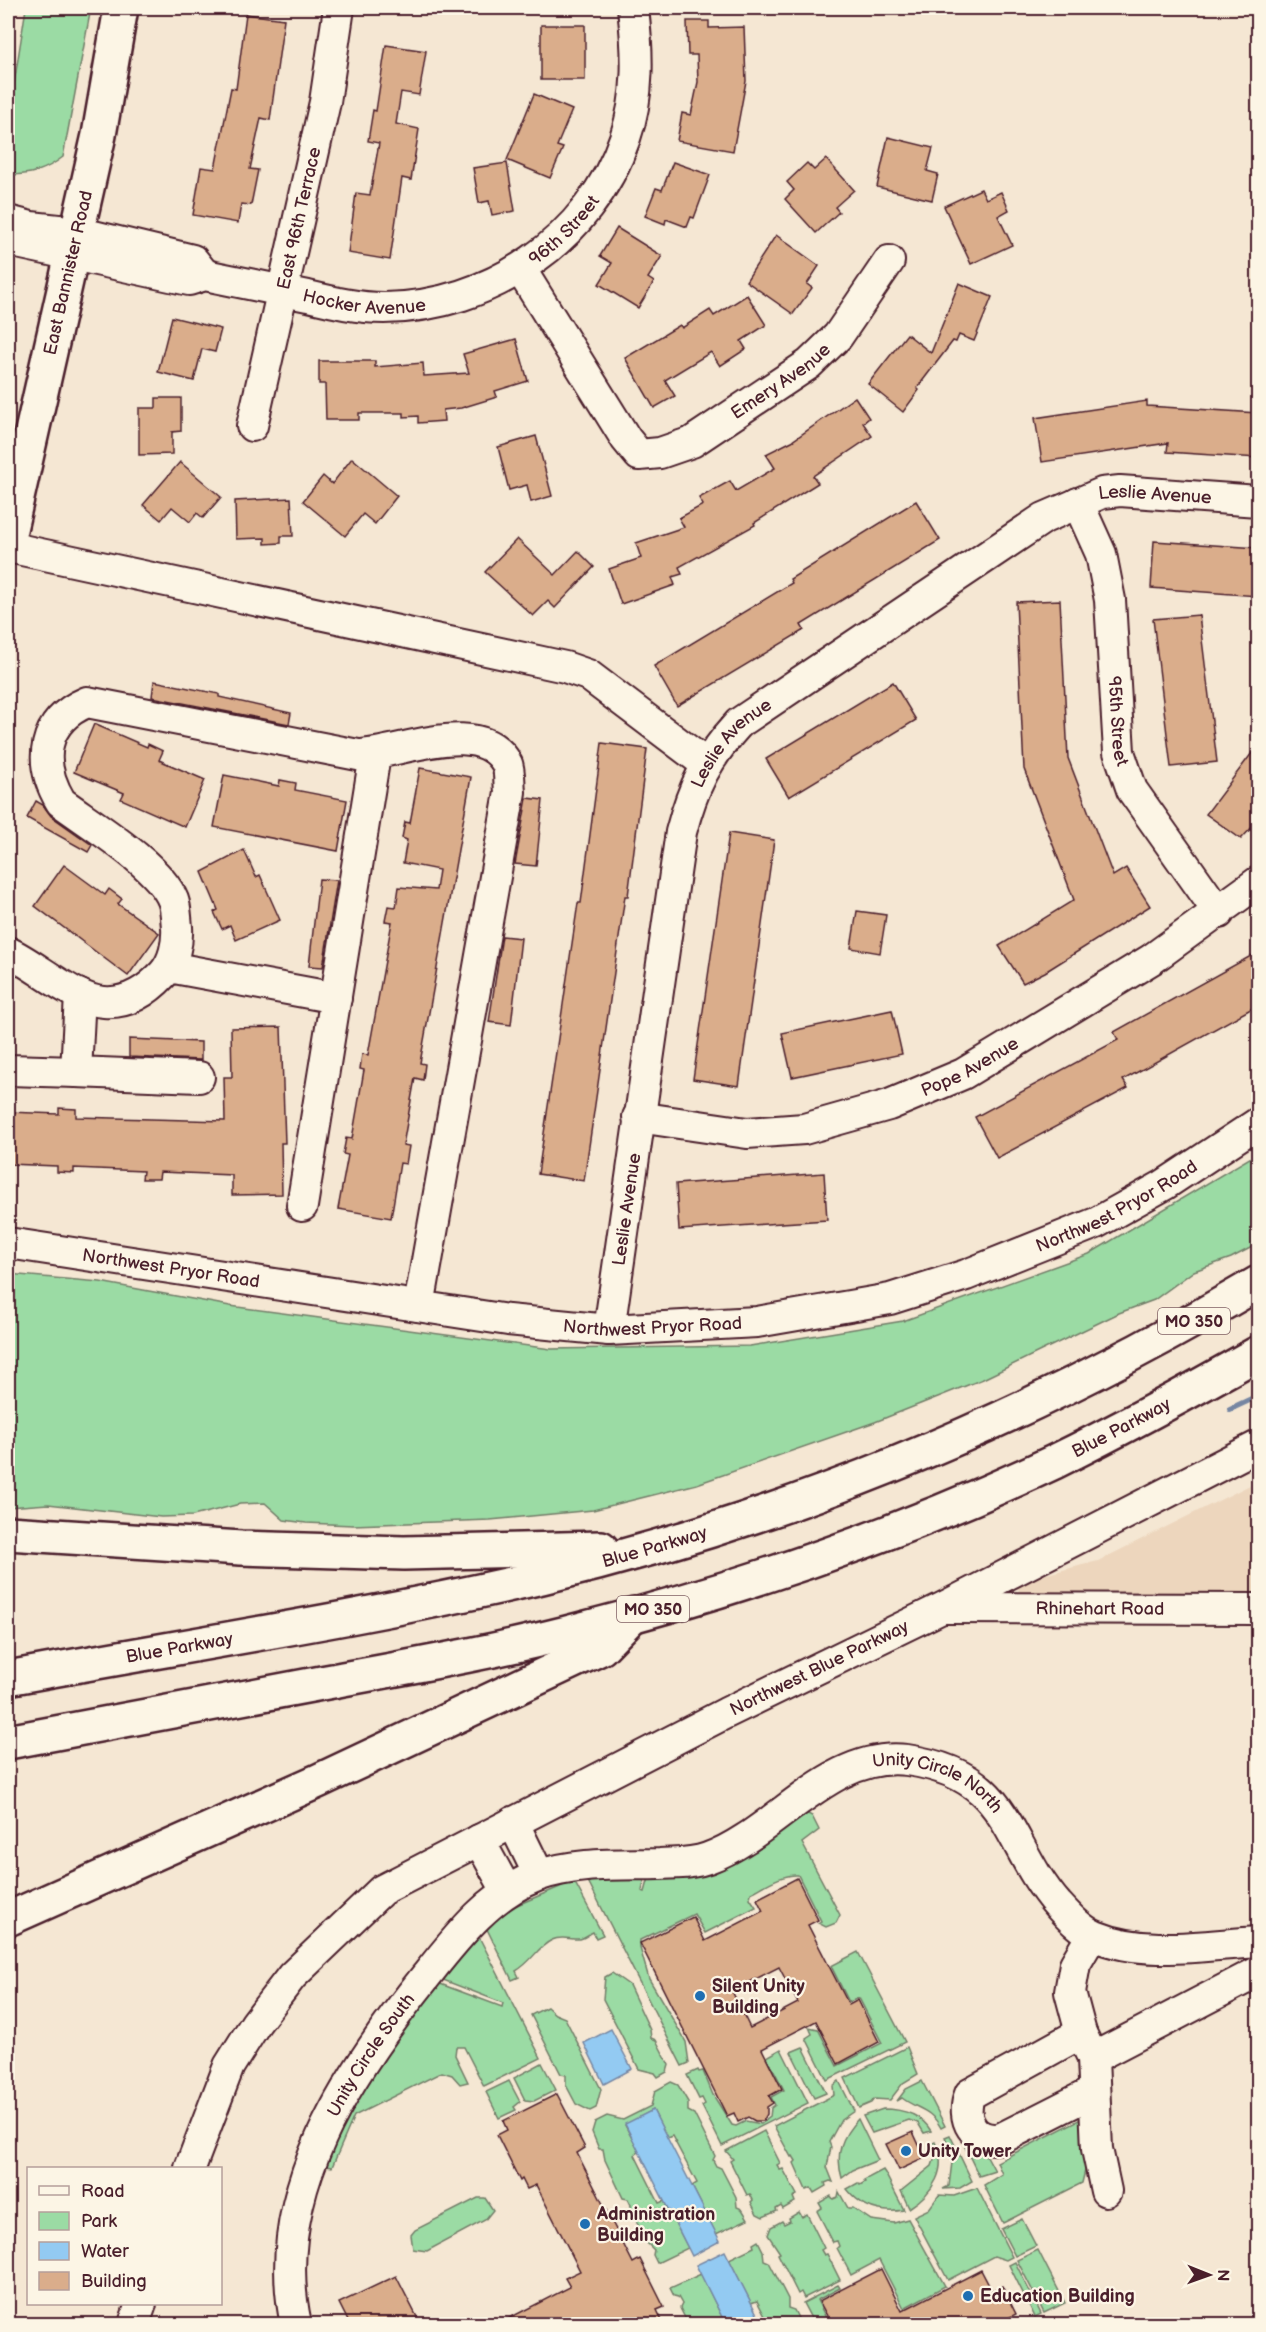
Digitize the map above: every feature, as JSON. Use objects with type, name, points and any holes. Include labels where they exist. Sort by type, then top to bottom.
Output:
[{"type":"main road","name":"East Bannister Road","points":[[8,538],[99,135],[121,8]]},
{"type":"main road","name":"Blue Parkway","points":[[8,1678],[401,1606],[543,1576],[653,1547],[760,1514],[879,1471],[1005,1417],[1129,1357],[1258,1283]]},
{"type":"main road","name":"Blue Parkway","points":[[8,1742],[442,1660],[566,1633],[793,1566],[919,1520],[1053,1462],[1181,1397],[1258,1353]]},
{"type":"main road","points":[[8,1533],[241,1548],[404,1553],[653,1547]]},
{"type":"main road","points":[[8,1920],[318,1781],[601,1648],[634,1614]]},
{"type":"street","name":"East 96th Terrace","points":[[252,426],[325,102],[339,8]]},
{"type":"street","name":"96th Street","points":[[633,8],[638,50],[637,82],[626,137],[615,164],[593,201],[565,233],[521,270],[626,439],[639,454]]},
{"type":"street","points":[[8,221],[32,227],[74,244]]},
{"type":"street","points":[[8,241],[74,244]]},
{"type":"street","name":"Hocker Avenue","points":[[74,244],[193,260],[205,275],[353,306],[414,306],[436,303],[488,286],[521,270]]},
{"type":"street","name":"Emery Avenue","points":[[639,454],[660,453],[692,442],[809,364],[838,336],[889,261]]},
{"type":"street","name":"Leslie Avenue","points":[[609,1330],[681,832],[691,794],[706,764],[740,723],[1044,518],[1102,493],[1120,490],[1258,501]]},
{"type":"street","name":"95th Street","points":[[1078,503],[1101,554],[1110,600],[1119,752],[1125,771],[1132,789],[1219,913]]},
{"type":"street","points":[[8,547],[565,667],[588,675],[706,764]]},
{"type":"street","points":[[8,952],[29,962],[80,995],[104,1002],[134,998],[157,981],[169,967],[177,934],[174,901],[159,877],[61,802],[52,788],[46,768],[53,728],[61,716],[87,702],[358,755],[375,755],[438,739],[482,743],[496,751],[507,764],[510,792],[419,1306]]},
{"type":"street","points":[[302,1206],[375,755]]},
{"type":"street","name":"Pope Avenue","points":[[638,1117],[747,1132],[804,1129],[889,1105],[963,1074],[1152,959],[1219,913],[1258,882]]},
{"type":"street","points":[[169,967],[336,998]]},
{"type":"street","points":[[76,1072],[80,995]]},
{"type":"street","points":[[8,1070],[199,1077]]},
{"type":"street","name":"Northwest Pryor Road","points":[[8,1242],[508,1320],[609,1330],[757,1322],[890,1299],[966,1275],[1096,1223],[1164,1185],[1258,1124]]},
{"type":"street","name":"Northwest Blue Parkway","points":[[191,2167],[229,2066],[256,2023],[292,1977],[382,1890],[726,1713],[942,1608],[1258,1446]]},
{"type":"street","name":"Rhinehart Road","points":[[942,1608],[1258,1609]]},
{"type":"street","name":"Unity Circle North","points":[[577,1868],[686,1863],[708,1858],[741,1842],[835,1776],[876,1761],[906,1760],[958,1775],[984,1792],[1000,1808],[1041,1882],[1054,1900],[1077,1925],[1092,1935],[1127,1946],[1165,1948],[1258,1942]]},
{"type":"street","points":[[513,1822],[539,1875]]},
{"type":"street","points":[[478,1840],[507,1891]]},
{"type":"street","name":"Unity Circle South","points":[[296,2325],[292,2300],[292,2244],[304,2181],[328,2122],[358,2066],[461,1932],[507,1891],[539,1875],[577,1868]]},
{"type":"street","points":[[1092,1935],[1071,1977],[1070,1992],[1087,2045],[1096,2149],[1106,2192]]},
{"type":"street","points":[[1092,2092],[1002,2138],[990,2140],[976,2135],[968,2122],[965,2106],[970,2094],[1258,1972]]},
{"type":"street","points":[[134,2325],[141,2305]]},
{"type":"shaded area","points":[[1258,1481],[1258,1596],[1021,1597],[1018,1588],[1020,1581],[1098,1561]]},
{"type":"green space","points":[[26,8],[91,8],[63,157],[37,171],[8,175],[8,122]]},
{"type":"green space","points":[[1258,1153],[1258,1244],[1231,1258],[1194,1271],[1154,1300],[1119,1313],[983,1379],[875,1422],[697,1484],[593,1510],[490,1520],[353,1525],[284,1520],[265,1503],[240,1504],[193,1516],[161,1517],[48,1504],[8,1507],[8,1274],[100,1282],[230,1306],[551,1349],[750,1346],[903,1321],[1089,1254]]},
{"type":"green space","points":[[806,1813],[812,1816],[819,1830],[802,1843],[840,1915],[836,1923],[826,1927],[818,1923],[821,1921],[798,1875],[792,1875],[773,1881],[751,1893],[750,1898],[756,1907],[705,1933],[694,1914],[640,1940],[649,1979],[686,2042],[689,2063],[682,2066],[587,1879],[645,1878],[642,1891],[645,1892],[650,1874]]},
{"type":"green space","points":[[574,1881],[603,1935],[596,1938],[593,1932],[580,1939],[552,1940],[516,1971],[519,1977],[512,1980],[485,1925],[510,1908]]},
{"type":"green space","points":[[477,1933],[541,2058],[484,2086],[464,2047],[456,2047],[455,2055],[468,2082],[460,2084],[452,2075],[442,2072],[354,2116],[332,2167],[325,2166],[352,2097],[435,1982],[502,2007],[503,2003],[438,1978]]},
{"type":"green space","points":[[858,1952],[905,2042],[827,2080],[806,2038],[812,2034],[809,2027],[818,2029],[837,2066],[882,2043],[859,1998],[849,2002],[831,1966]]},
{"type":"green space","points":[[612,1973],[629,1985],[650,2030],[651,2038],[656,2040],[669,2065],[667,2072],[658,2077],[655,2073],[639,2069],[603,1999],[605,1977]]},
{"type":"green space","points":[[547,2007],[555,2014],[565,2018],[601,2089],[596,2108],[590,2111],[576,2104],[566,2085],[566,2075],[561,2074],[531,2015]]},
{"type":"green space","points":[[803,2047],[826,2093],[814,2098],[791,2052]]},
{"type":"green space","points":[[907,2047],[918,2074],[903,2083],[890,2100],[874,2099],[871,2103],[859,2108],[845,2078]]},
{"type":"green space","points":[[781,2049],[808,2103],[722,2146],[702,2106],[705,2104],[702,2098],[699,2099],[687,2075],[698,2070],[703,2071],[713,2095],[732,2125],[736,2126],[746,2121],[761,2124],[770,2117],[771,2108],[775,2105],[771,2097],[784,2090],[767,2057]]},
{"type":"green space","points":[[542,2063],[556,2090],[534,2101],[525,2100],[514,2078]]},
{"type":"green space","points":[[509,2081],[520,2102],[514,2107],[516,2110],[499,2118],[486,2092]]},
{"type":"green space","points":[[839,2081],[854,2111],[841,2120],[829,2142],[831,2147],[827,2167],[833,2182],[825,2183],[826,2186],[814,2193],[811,2188],[806,2190],[794,2163],[796,2161],[793,2156],[791,2157],[774,2126],[834,2095],[833,2086]]},
{"type":"green space","points":[[922,2081],[945,2126],[941,2128],[933,2117],[923,2110],[902,2098],[897,2101],[906,2089]]},
{"type":"green space","points":[[671,2082],[678,2085],[688,2102],[688,2111],[694,2114],[715,2156],[713,2160],[716,2166],[721,2168],[736,2197],[737,2207],[742,2209],[748,2219],[716,2234],[692,2186],[697,2183],[672,2136],[667,2138],[653,2110],[625,2125],[639,2152],[635,2155],[659,2203],[664,2201],[688,2248],[657,2263],[653,2255],[654,2250],[647,2243],[630,2209],[628,2199],[623,2198],[605,2160],[603,2149],[599,2149],[592,2132],[595,2122],[607,2116],[623,2120],[651,2106],[655,2091]]},
{"type":"green space","points":[[1083,2101],[1086,2108],[1088,2158],[1082,2183],[1003,2223],[984,2185],[1002,2174],[997,2162],[1083,2118],[1078,2104]]},
{"type":"green space","points":[[883,2109],[910,2114],[922,2120],[931,2131],[924,2133],[918,2123],[909,2120],[872,2133],[863,2116]]},
{"type":"green space","points":[[858,2119],[878,2160],[853,2170],[842,2178],[839,2161],[841,2146],[847,2132]]},
{"type":"green space","points":[[764,2131],[780,2163],[777,2165],[780,2170],[783,2169],[797,2195],[793,2197],[795,2202],[783,2209],[781,2206],[776,2209],[777,2211],[763,2217],[757,2214],[750,2194],[747,2195],[730,2161],[733,2159],[726,2151]]},
{"type":"green space","points":[[950,2135],[972,2181],[960,2188],[943,2189],[949,2186],[953,2154],[945,2137]]},
{"type":"green space","points":[[935,2142],[940,2162],[936,2180],[925,2195],[909,2208],[901,2191],[932,2166],[935,2157],[929,2145]]},
{"type":"green space","points":[[965,2147],[987,2156],[995,2171],[979,2176]]},
{"type":"green space","points":[[883,2170],[904,2210],[887,2211],[872,2208],[865,2205],[847,2189],[858,2183],[860,2185],[865,2182],[864,2180]]},
{"type":"green space","points":[[977,2188],[1012,2257],[1006,2260],[994,2256],[948,2280],[914,2216],[929,2209],[939,2195],[954,2196]]},
{"type":"green space","points":[[839,2192],[848,2208],[853,2208],[871,2220],[894,2223],[908,2219],[945,2286],[904,2308],[879,2260],[851,2275],[837,2248],[839,2246],[837,2241],[833,2242],[817,2211],[822,2208],[819,2203],[831,2196],[833,2199],[838,2197]]},
{"type":"green space","points":[[478,2198],[485,2198],[493,2210],[485,2220],[427,2251],[413,2249],[411,2235],[415,2230]]},
{"type":"green space","points":[[799,2212],[802,2217],[807,2214],[824,2248],[821,2250],[824,2255],[827,2254],[840,2280],[804,2298],[801,2292],[798,2294],[778,2254],[780,2253],[768,2235],[771,2227],[782,2221],[784,2224],[790,2221],[789,2218]]},
{"type":"green space","points":[[1022,2219],[1036,2246],[1015,2256],[1001,2229]]},
{"type":"green space","points":[[758,2241],[764,2260],[769,2262],[788,2299],[788,2308],[794,2310],[801,2324],[769,2324],[757,2301],[751,2303],[729,2259],[754,2247],[753,2244]]},
{"type":"green space","points":[[1038,2250],[1065,2303],[1044,2313],[1017,2260]]},
{"type":"green space","points":[[1015,2262],[1041,2314],[1035,2317],[1009,2265]]},
{"type":"green space","points":[[701,2274],[723,2319],[719,2321],[720,2324],[688,2324],[680,2308],[682,2304],[670,2288]]},
{"type":"green space","points":[[838,2285],[840,2288],[817,2300],[829,2324],[814,2324],[803,2303]]},
{"type":"water","points":[[611,2029],[632,2069],[604,2084],[584,2043]]},
{"type":"water","points":[[653,2110],[720,2241],[692,2256],[625,2124]]},
{"type":"water","points":[[725,2251],[762,2324],[726,2324],[723,2319],[696,2265]]},
{"type":"building","points":[[246,14],[284,19],[270,120],[261,118],[250,169],[258,170],[251,205],[241,204],[238,223],[193,215],[201,167],[215,169],[231,88],[236,89]]},
{"type":"building","points":[[687,21],[709,21],[709,28],[744,27],[746,81],[733,151],[677,141],[682,113],[691,115],[698,82],[697,55],[688,55]]},
{"type":"building","points":[[541,25],[585,25],[585,80],[541,80]]},
{"type":"building","points":[[386,45],[426,51],[419,95],[401,92],[396,124],[419,129],[411,180],[402,178],[390,260],[348,253],[356,193],[370,195],[379,143],[368,141],[373,110],[376,111]]},
{"type":"building","points":[[534,94],[572,110],[557,146],[563,148],[550,178],[507,160]]},
{"type":"building","points":[[888,137],[933,148],[927,171],[938,174],[932,200],[877,187]]},
{"type":"building","points":[[826,159],[854,190],[835,207],[839,212],[816,233],[785,199],[794,190],[787,182],[807,163],[814,170]]},
{"type":"building","points":[[673,162],[710,175],[694,218],[691,217],[687,227],[666,219],[665,224],[645,216],[656,188],[662,190]]},
{"type":"building","points":[[507,163],[515,211],[492,215],[489,201],[479,203],[473,168]]},
{"type":"building","points":[[981,189],[986,199],[1001,192],[1009,210],[998,216],[1012,245],[971,264],[944,206]]},
{"type":"building","points":[[617,228],[662,256],[648,278],[654,282],[638,308],[599,284],[612,263],[600,256]]},
{"type":"building","points":[[776,235],[819,266],[807,284],[812,288],[793,314],[746,281]]},
{"type":"building","points":[[959,283],[992,297],[974,341],[959,335],[956,342],[953,341],[917,388],[919,390],[903,412],[868,384],[907,334],[931,353]]},
{"type":"building","points":[[747,295],[766,325],[741,341],[746,349],[720,366],[711,352],[665,380],[675,396],[654,408],[625,358],[680,325],[682,328],[710,310],[714,316]]},
{"type":"building","points":[[172,317],[221,329],[215,352],[202,349],[194,381],[158,372]]},
{"type":"building","points":[[516,339],[528,381],[495,391],[497,397],[461,408],[443,410],[444,421],[418,423],[418,416],[404,417],[404,413],[359,413],[359,420],[326,420],[325,384],[319,384],[319,361],[375,361],[375,367],[423,363],[424,376],[469,373],[463,354]]},
{"type":"building","points":[[855,397],[869,418],[863,423],[872,436],[813,476],[818,483],[754,523],[755,525],[679,567],[682,574],[672,577],[675,585],[621,604],[609,569],[641,558],[636,543],[684,527],[679,518],[703,505],[699,498],[730,481],[736,491],[775,468],[766,454],[792,441]]},
{"type":"building","points":[[156,398],[181,398],[181,431],[172,432],[172,454],[139,455],[139,408],[156,408]]},
{"type":"building","points":[[1147,401],[1147,406],[1258,413],[1258,458],[1167,452],[1168,443],[1042,462],[1035,418]]},
{"type":"building","points":[[536,436],[552,496],[531,502],[527,485],[509,490],[498,447]]},
{"type":"building","points":[[352,458],[397,496],[375,524],[363,514],[345,536],[303,501],[323,476],[332,484]]},
{"type":"building","points":[[180,462],[221,497],[203,518],[197,513],[190,522],[172,507],[161,520],[143,505]]},
{"type":"building","points":[[291,498],[293,536],[281,536],[281,543],[265,544],[265,538],[236,539],[235,501]]},
{"type":"building","points":[[916,501],[940,540],[801,625],[804,630],[677,706],[654,666],[792,583],[790,579]]},
{"type":"building","points":[[517,539],[555,575],[578,551],[594,567],[555,608],[548,601],[533,616],[485,572]]},
{"type":"building","points":[[1154,541],[1258,548],[1258,596],[1151,588]]},
{"type":"building","points":[[1060,600],[1068,758],[1113,876],[1126,868],[1150,906],[1045,972],[1023,983],[999,946],[1074,900],[1024,769],[1016,602]]},
{"type":"building","points":[[1199,615],[1217,762],[1171,767],[1153,619]]},
{"type":"building","points":[[154,681],[219,694],[219,697],[291,713],[289,724],[152,697]]},
{"type":"building","points":[[893,682],[916,720],[789,797],[766,759]]},
{"type":"building","points":[[94,724],[147,747],[148,744],[163,751],[159,760],[205,780],[185,827],[121,799],[124,793],[74,772]]},
{"type":"building","points":[[602,743],[647,749],[628,896],[625,896],[584,1181],[538,1174],[578,903],[581,903]]},
{"type":"building","points":[[1258,745],[1258,821],[1241,839],[1206,814]]},
{"type":"building","points":[[420,768],[471,777],[420,1063],[425,1064],[423,1080],[415,1078],[403,1145],[409,1146],[406,1164],[400,1163],[391,1218],[338,1209],[348,1155],[343,1154],[346,1138],[352,1139],[364,1070],[360,1069],[362,1054],[368,1055],[392,922],[385,921],[388,906],[396,907],[399,887],[436,890],[439,870],[403,863],[407,840],[402,838],[405,822],[410,823]]},
{"type":"building","points":[[224,775],[279,786],[280,780],[296,783],[295,790],[347,800],[338,851],[214,827]]},
{"type":"building","points":[[527,798],[543,800],[536,866],[515,864]]},
{"type":"building","points":[[36,801],[43,805],[51,816],[92,845],[88,852],[27,818]]},
{"type":"building","points":[[729,833],[774,840],[739,1086],[693,1079]]},
{"type":"building","points":[[244,850],[256,877],[260,875],[280,920],[236,940],[230,925],[222,929],[214,912],[218,910],[202,872]]},
{"type":"building","points":[[64,865],[105,895],[109,889],[122,899],[118,904],[159,933],[128,976],[35,906]]},
{"type":"building","points":[[319,879],[337,880],[323,967],[309,966]]},
{"type":"building","points":[[857,911],[886,915],[880,953],[851,948]]},
{"type":"building","points":[[502,936],[521,938],[511,1025],[489,1022]]},
{"type":"building","points":[[1258,952],[1258,1005],[1123,1080],[1128,1088],[997,1158],[975,1117],[1118,1040],[1114,1032]]},
{"type":"building","points":[[892,1010],[902,1054],[792,1077],[782,1033]]},
{"type":"building","points":[[281,1027],[285,1143],[281,1143],[282,1194],[232,1195],[232,1175],[160,1172],[159,1179],[142,1179],[143,1171],[74,1168],[74,1173],[57,1172],[57,1166],[8,1164],[8,1112],[59,1114],[59,1108],[76,1109],[76,1117],[225,1121],[224,1077],[232,1077],[231,1028]]},
{"type":"building","points":[[129,1039],[201,1042],[201,1060],[129,1057]]},
{"type":"building","points":[[824,1173],[827,1220],[679,1230],[676,1184]]},
{"type":"building","name":"Silent Unity Building","points":[[797,1878],[818,1920],[808,1925],[849,2005],[858,2000],[879,2042],[838,2064],[816,2021],[762,2049],[782,2089],[769,2096],[773,2103],[767,2107],[767,2114],[763,2121],[755,2121],[748,2117],[738,2122],[734,2113],[727,2116],[640,1943],[693,1917],[705,1941],[763,1911],[757,1899]],"holes":[[[779,1967],[798,2003],[750,2028],[732,1991]]]},
{"type":"building","name":"Administration Building","points":[[557,2094],[585,2148],[577,2153],[633,2263],[640,2259],[664,2307],[657,2310],[664,2325],[496,2325],[570,2287],[565,2278],[580,2271],[536,2185],[527,2189],[522,2179],[520,2181],[497,2135],[507,2130],[503,2121]]},
{"type":"building","name":"Unity Tower","points":[[913,2132],[925,2158],[899,2170],[886,2144]]},
{"type":"building","name":"Education Building","points":[[881,2269],[902,2311],[981,2270],[992,2291],[1002,2286],[1016,2314],[1008,2318],[1011,2325],[832,2325],[819,2301]]},
{"type":"building","points":[[396,2276],[421,2325],[350,2325],[339,2303]]},
{"type":"waterway","points":[[1230,1409],[1258,1396]]},
{"type":"place","name":"Silent Unity Building","points":[[700,1996]]},
{"type":"place","name":"Unity Tower","points":[[906,2151]]},
{"type":"place","name":"Administration Building","points":[[585,2224]]},
{"type":"place","name":"Education Building","points":[[968,2296]]}]
